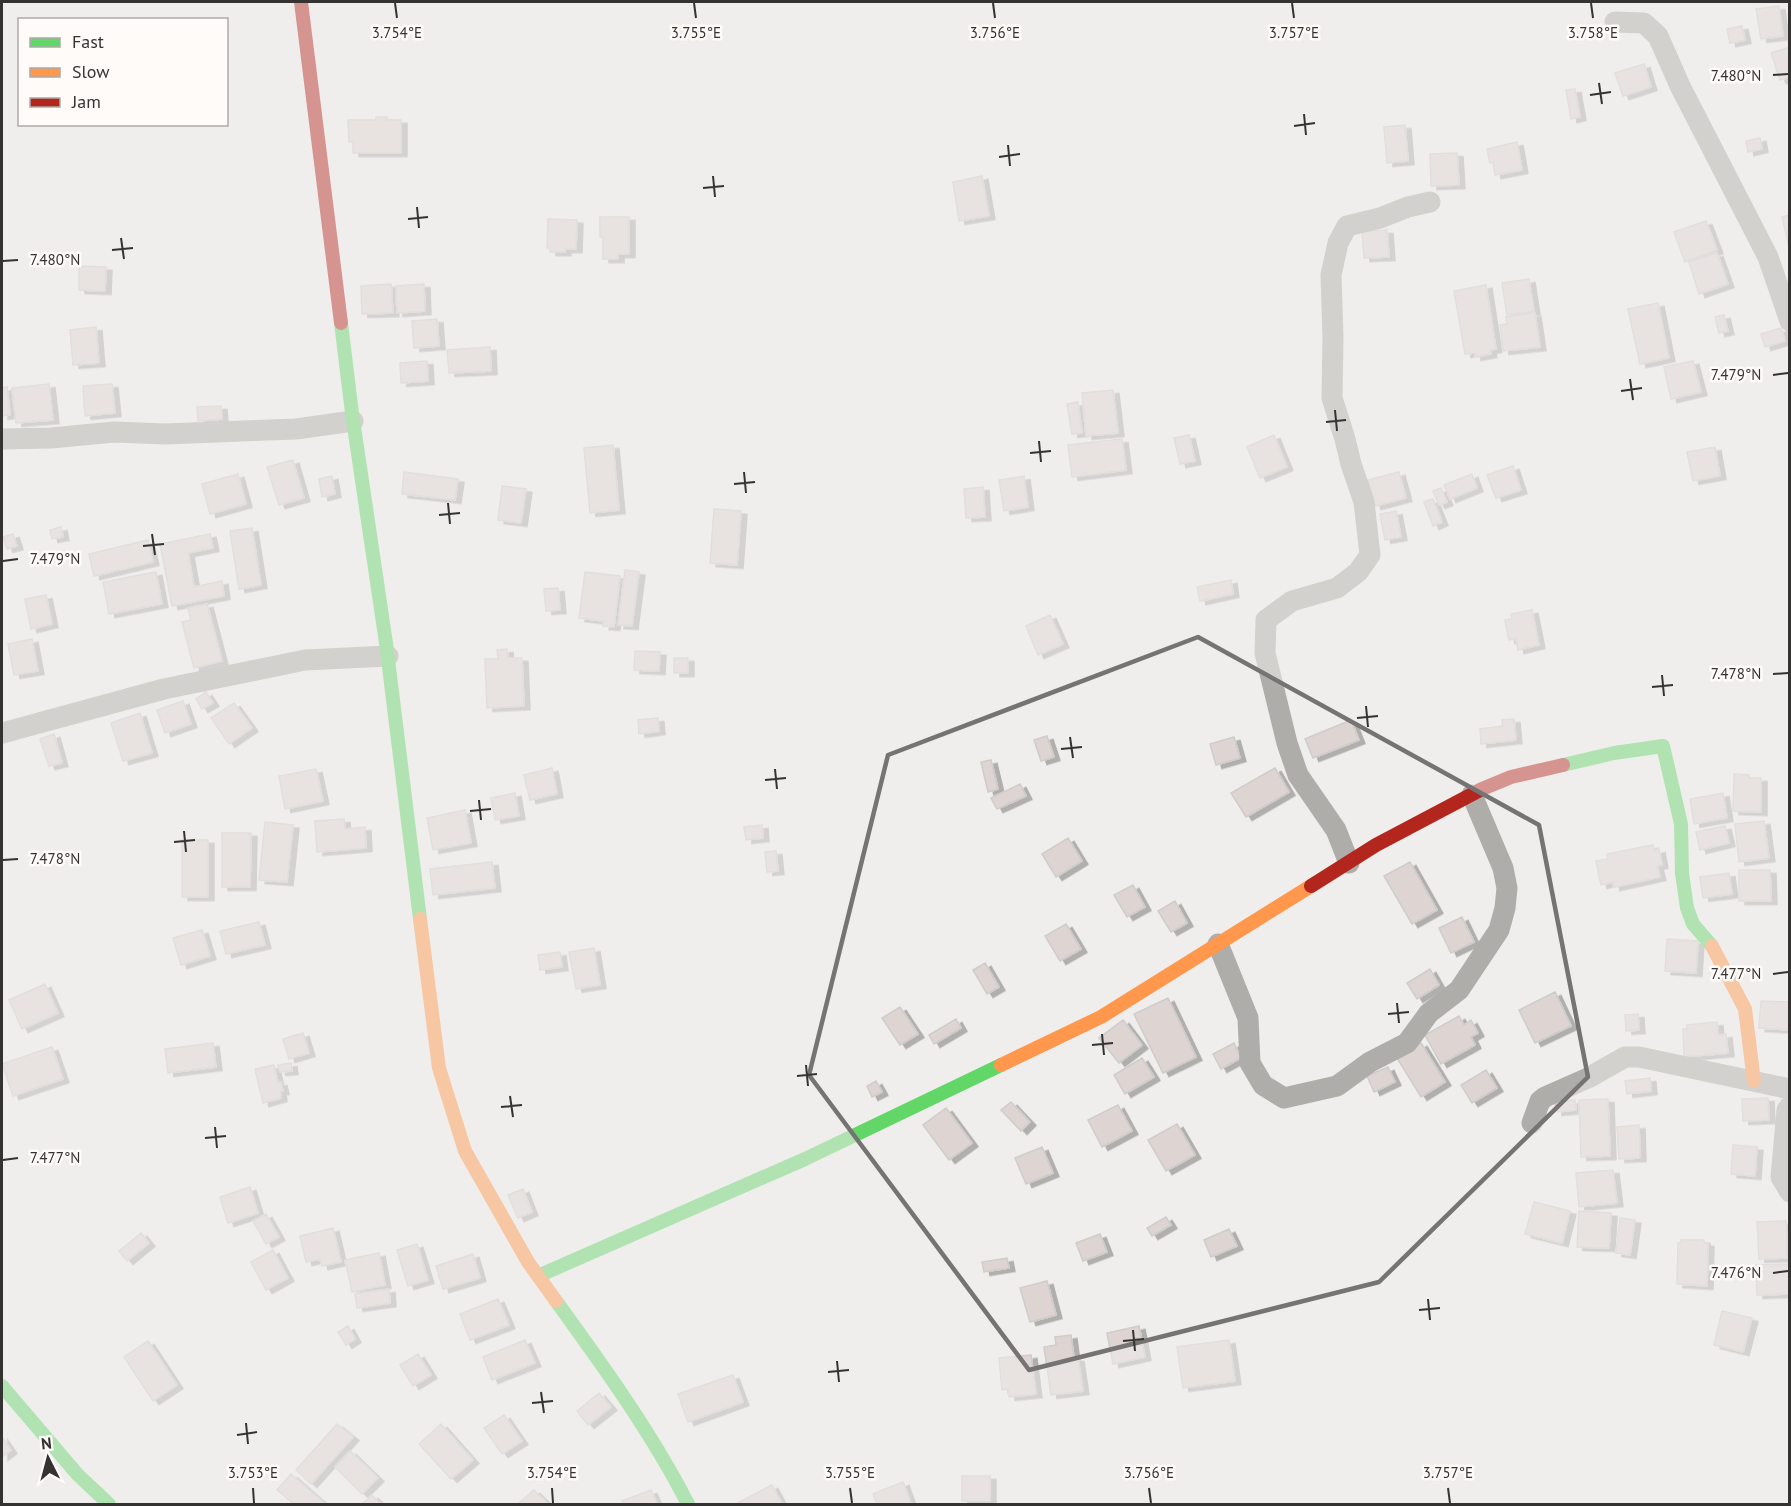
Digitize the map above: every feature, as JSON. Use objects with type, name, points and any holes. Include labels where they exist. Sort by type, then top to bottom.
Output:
[{"type":"street","points":[[301,2],[353,421],[388,656],[439,1068],[465,1151],[528,1262],[612,1379],[670,1469],[687,1504]]},
{"type":"street","points":[[1615,22],[1644,23],[1658,36],[1680,86],[1768,257],[1790,321]]},
{"type":"street","points":[[1349,863],[1336,830],[1298,775],[1287,743],[1265,653],[1266,620],[1292,601],[1336,588],[1358,572],[1370,555],[1365,501],[1351,464],[1332,398],[1331,275],[1338,243],[1347,226],[1430,202]]},
{"type":"street","points":[[2,439],[51,438],[114,432],[165,434],[296,429],[353,421]]},
{"type":"street","points":[[2,733],[164,688],[305,660],[388,656]]},
{"type":"street","points":[[538,1276],[805,1160],[1101,1017],[1349,863],[1413,825],[1472,795],[1511,777],[1614,753],[1663,746],[1681,824],[1682,873],[1687,908],[1692,924],[1712,946],[1745,1009],[1754,1081]]},
{"type":"street","points":[[1218,945],[1248,1018],[1250,1063],[1263,1085],[1284,1098],[1337,1086],[1370,1062],[1407,1043],[1429,1013],[1459,990],[1499,930],[1507,888],[1503,868],[1472,795]]},
{"type":"street","points":[[1532,1123],[1540,1101],[1545,1097],[1625,1058],[1639,1057],[1790,1089]]},
{"type":"street","points":[[1790,1106],[1787,1110],[1781,1177],[1790,1192]]},
{"type":"street","points":[[2,1386],[78,1475],[109,1504]]},
{"type":"highlighted area","points":[[1198,637],[1539,825],[1588,1077],[1379,1282],[1029,1370],[809,1075],[888,755]]},
{"type":"building","points":[[1779,6],[1783,36],[1761,39],[1756,9]]},
{"type":"building","points":[[1742,26],[1745,40],[1730,43],[1727,29]]},
{"type":"building","points":[[1790,47],[1790,77],[1780,80],[1771,53]]},
{"type":"building","points":[[1644,64],[1651,87],[1623,96],[1615,73]]},
{"type":"building","points":[[1575,89],[1580,117],[1571,119],[1566,90]]},
{"type":"building","points":[[376,117],[401,120],[401,153],[353,153],[353,142],[349,142],[348,120],[376,120]]},
{"type":"building","points":[[1405,125],[1408,161],[1387,163],[1384,127]]},
{"type":"building","points":[[1760,138],[1762,149],[1748,152],[1746,141]]},
{"type":"building","points":[[1517,142],[1522,170],[1495,175],[1493,162],[1490,163],[1487,149]]},
{"type":"building","points":[[1457,153],[1459,185],[1431,186],[1430,154]]},
{"type":"building","points":[[982,176],[989,216],[959,221],[953,182]]},
{"type":"building","points":[[1790,215],[1790,251],[1782,217]]},
{"type":"building","points":[[600,217],[629,217],[629,254],[618,254],[618,259],[603,259]]},
{"type":"building","points":[[548,219],[577,220],[576,249],[550,252],[550,248],[547,248]]},
{"type":"building","points":[[1706,221],[1717,250],[1685,262],[1674,232]]},
{"type":"building","points":[[1387,230],[1389,257],[1364,258],[1362,231]]},
{"type":"building","points":[[1717,253],[1728,284],[1699,294],[1689,262]]},
{"type":"building","points":[[79,266],[106,267],[105,291],[79,290]]},
{"type":"building","points":[[1529,279],[1534,311],[1507,315],[1502,283]]},
{"type":"building","points":[[391,284],[393,313],[362,314],[361,286]]},
{"type":"building","points":[[424,284],[425,311],[397,313],[396,286]]},
{"type":"building","points":[[1486,285],[1496,349],[1490,350],[1491,354],[1475,357],[1475,353],[1465,354],[1454,291]]},
{"type":"building","points":[[1658,303],[1669,358],[1640,364],[1628,309]]},
{"type":"building","points":[[1535,313],[1540,347],[1503,351],[1500,325],[1507,324],[1506,317]]},
{"type":"building","points":[[1724,315],[1728,331],[1719,333],[1715,317]]},
{"type":"building","points":[[437,319],[439,346],[414,348],[412,321]]},
{"type":"building","points":[[96,327],[99,363],[73,365],[70,330]]},
{"type":"building","points":[[1781,328],[1785,341],[1765,347],[1761,334]]},
{"type":"building","points":[[490,347],[491,371],[449,373],[447,350]]},
{"type":"building","points":[[427,361],[428,381],[401,383],[400,363]]},
{"type":"building","points":[[1693,361],[1701,392],[1671,399],[1664,367]]},
{"type":"building","points":[[49,384],[53,420],[16,423],[12,388]]},
{"type":"building","points":[[112,384],[115,413],[85,416],[83,386]]},
{"type":"building","points":[[7,387],[10,415],[2,416],[2,388]]},
{"type":"building","points":[[1113,390],[1118,433],[1086,436],[1082,393]]},
{"type":"building","points":[[1078,402],[1082,433],[1072,434],[1067,404]]},
{"type":"building","points":[[221,406],[222,419],[198,421],[197,407]]},
{"type":"building","points":[[1189,435],[1195,461],[1180,464],[1174,438]]},
{"type":"building","points":[[1274,435],[1287,467],[1260,478],[1247,447]]},
{"type":"building","points":[[1122,439],[1126,470],[1072,477],[1068,445]]},
{"type":"building","points":[[613,445],[619,510],[590,513],[584,448]]},
{"type":"building","points":[[1715,447],[1720,476],[1693,481],[1687,452]]},
{"type":"building","points":[[293,460],[304,498],[279,505],[267,467]]},
{"type":"building","points":[[1513,466],[1521,490],[1496,498],[1487,475]]},
{"type":"building","points":[[404,472],[458,479],[455,500],[402,494]]},
{"type":"building","points":[[1399,472],[1406,498],[1375,506],[1368,480]]},
{"type":"building","points":[[238,474],[246,504],[210,514],[202,484]]},
{"type":"building","points":[[1472,474],[1477,488],[1450,499],[1444,485]]},
{"type":"building","points":[[332,476],[335,494],[322,497],[319,479]]},
{"type":"building","points":[[1024,476],[1028,507],[1004,511],[999,480]]},
{"type":"building","points":[[502,486],[526,489],[521,523],[498,520]]},
{"type":"building","points":[[983,487],[985,517],[966,518],[964,489]]},
{"type":"building","points":[[1441,488],[1447,502],[1439,505],[1433,491]]},
{"type":"building","points":[[1433,499],[1442,522],[1433,526],[1424,502]]},
{"type":"building","points":[[714,509],[741,511],[737,565],[710,563]]},
{"type":"building","points":[[1396,511],[1401,537],[1385,540],[1380,514]]},
{"type":"building","points":[[61,527],[63,537],[52,539],[50,530]]},
{"type":"building","points":[[252,528],[261,585],[239,589],[230,531]]},
{"type":"building","points":[[13,534],[17,546],[7,549],[3,537]]},
{"type":"building","points":[[210,534],[213,548],[188,553],[194,587],[222,581],[224,596],[172,606],[160,544]]},
{"type":"building","points":[[148,540],[153,562],[94,576],[89,554]]},
{"type":"building","points":[[625,570],[639,572],[632,626],[618,625]]},
{"type":"building","points":[[156,572],[162,604],[109,614],[103,582]]},
{"type":"building","points":[[585,572],[620,576],[614,627],[603,626],[604,621],[579,618]]},
{"type":"building","points":[[1231,580],[1233,594],[1200,601],[1197,587]]},
{"type":"building","points":[[558,588],[560,610],[546,611],[544,589]]},
{"type":"building","points":[[46,595],[52,624],[31,629],[25,599]]},
{"type":"building","points":[[207,604],[222,661],[194,668],[182,622],[191,620],[188,608]]},
{"type":"building","points":[[1532,610],[1539,645],[1518,650],[1516,638],[1509,640],[1505,620],[1512,619],[1511,614]]},
{"type":"building","points":[[1050,615],[1063,644],[1038,655],[1026,626]]},
{"type":"building","points":[[32,639],[38,671],[14,675],[8,644]]},
{"type":"building","points":[[507,649],[508,658],[522,658],[524,706],[487,708],[485,659],[498,659],[497,650]]},
{"type":"building","points":[[635,651],[660,652],[659,671],[634,670]]},
{"type":"building","points":[[674,658],[688,658],[688,673],[674,673]]},
{"type":"building","points":[[206,692],[213,703],[202,709],[196,699]]},
{"type":"building","points":[[183,701],[191,724],[165,733],[157,710]]},
{"type":"building","points":[[234,703],[252,728],[229,744],[211,718]]},
{"type":"building","points":[[140,713],[152,753],[123,761],[111,723]]},
{"type":"building","points":[[658,718],[659,731],[639,734],[638,720]]},
{"type":"building","points":[[1514,719],[1516,740],[1481,744],[1480,729],[1503,726],[1502,720]]},
{"type":"building","points":[[1351,720],[1359,740],[1313,758],[1305,739]]},
{"type":"building","points":[[54,734],[62,763],[49,766],[40,739]]},
{"type":"building","points":[[1047,736],[1054,757],[1041,761],[1034,740]]},
{"type":"building","points":[[1234,737],[1240,758],[1216,765],[1210,744]]},
{"type":"building","points":[[991,760],[998,789],[988,792],[981,762]]},
{"type":"building","points":[[552,768],[557,794],[530,800],[524,775]]},
{"type":"building","points":[[1275,768],[1289,792],[1246,817],[1231,793]]},
{"type":"building","points":[[316,769],[323,801],[285,809],[279,776]]},
{"type":"building","points":[[1734,774],[1761,778],[1761,812],[1733,811]]},
{"type":"building","points":[[1020,784],[1026,796],[997,809],[991,798]]},
{"type":"building","points":[[515,793],[519,816],[495,820],[491,798]]},
{"type":"building","points":[[1723,793],[1727,818],[1694,824],[1690,799]]},
{"type":"building","points":[[465,810],[471,843],[433,850],[427,818]]},
{"type":"building","points":[[344,819],[345,829],[365,827],[366,848],[317,852],[315,821]]},
{"type":"building","points":[[1764,821],[1769,858],[1739,862],[1735,824]]},
{"type":"building","points":[[265,822],[293,825],[287,882],[259,880]]},
{"type":"building","points":[[762,825],[763,838],[746,840],[744,827]]},
{"type":"building","points":[[1725,826],[1729,843],[1700,850],[1696,832]]},
{"type":"building","points":[[222,833],[251,833],[250,887],[222,887]]},
{"type":"building","points":[[1068,838],[1082,861],[1056,877],[1042,854]]},
{"type":"building","points":[[182,840],[208,840],[208,897],[182,897]]},
{"type":"building","points":[[1653,845],[1654,851],[1659,849],[1662,865],[1657,866],[1660,877],[1614,887],[1613,882],[1601,885],[1596,861],[1608,859],[1607,854]]},
{"type":"building","points":[[776,851],[778,871],[767,872],[765,852]]},
{"type":"building","points":[[492,862],[495,888],[433,895],[430,869]]},
{"type":"building","points":[[1410,862],[1437,910],[1412,924],[1384,876]]},
{"type":"building","points":[[1739,870],[1770,870],[1771,901],[1739,901]]},
{"type":"building","points":[[1729,873],[1732,894],[1703,898],[1700,877]]},
{"type":"building","points":[[1133,885],[1145,907],[1127,917],[1114,895]]},
{"type":"building","points":[[1175,901],[1187,923],[1171,932],[1158,911]]},
{"type":"building","points":[[1462,917],[1474,942],[1451,953],[1439,928]]},
{"type":"building","points":[[259,922],[265,945],[226,954],[220,931]]},
{"type":"building","points":[[1066,924],[1081,949],[1060,961],[1045,936]]},
{"type":"building","points":[[202,930],[210,956],[181,965],[173,938]]},
{"type":"building","points":[[1667,939],[1698,941],[1696,973],[1665,971]]},
{"type":"building","points":[[594,948],[600,985],[576,989],[569,952]]},
{"type":"building","points":[[560,952],[562,967],[540,970],[538,955]]},
{"type":"building","points":[[985,963],[999,987],[987,994],[973,970]]},
{"type":"building","points":[[1430,969],[1439,985],[1417,999],[1407,983]]},
{"type":"building","points":[[45,984],[58,1013],[22,1029],[9,1000]]},
{"type":"building","points":[[1555,992],[1571,1026],[1535,1043],[1519,1010]]},
{"type":"building","points":[[1168,998],[1196,1057],[1163,1073],[1134,1014]]},
{"type":"building","points":[[1761,1001],[1790,1002],[1790,1030],[1759,1028]]},
{"type":"building","points":[[900,1007],[918,1034],[900,1045],[882,1018]]},
{"type":"building","points":[[1638,1014],[1639,1030],[1626,1031],[1625,1015]]},
{"type":"building","points":[[1459,1016],[1464,1025],[1471,1020],[1478,1033],[1471,1037],[1475,1045],[1441,1064],[1425,1035]]},
{"type":"building","points":[[956,1019],[961,1028],[934,1044],[929,1035]]},
{"type":"building","points":[[1123,1020],[1142,1045],[1119,1063],[1099,1038]]},
{"type":"building","points":[[1717,1022],[1718,1035],[1726,1034],[1728,1053],[1684,1057],[1683,1029],[1687,1029],[1687,1025]]},
{"type":"building","points":[[303,1033],[309,1053],[289,1059],[283,1039]]},
{"type":"building","points":[[213,1043],[216,1067],[168,1073],[165,1049]]},
{"type":"building","points":[[1234,1043],[1241,1058],[1221,1069],[1213,1054]]},
{"type":"building","points":[[1421,1043],[1445,1082],[1421,1097],[1397,1058]]},
{"type":"building","points":[[52,1047],[63,1079],[13,1096],[2,1064]]},
{"type":"building","points":[[1142,1058],[1154,1077],[1125,1094],[1114,1075]]},
{"type":"building","points":[[291,1063],[292,1071],[280,1072],[278,1065]]},
{"type":"building","points":[[274,1065],[278,1083],[281,1082],[283,1091],[280,1091],[281,1098],[263,1103],[255,1069]]},
{"type":"building","points":[[1388,1067],[1395,1082],[1374,1092],[1367,1076]]},
{"type":"building","points":[[1486,1070],[1497,1088],[1472,1103],[1461,1085]]},
{"type":"building","points":[[1650,1078],[1651,1091],[1627,1094],[1625,1081]]},
{"type":"building","points":[[876,1081],[882,1092],[872,1097],[867,1086]]},
{"type":"building","points":[[1768,1098],[1769,1120],[1743,1121],[1742,1099]]},
{"type":"building","points":[[1608,1099],[1610,1156],[1581,1157],[1579,1100]]},
{"type":"building","points":[[1575,1100],[1576,1110],[1556,1112],[1555,1101]]},
{"type":"building","points":[[1011,1102],[1030,1122],[1021,1131],[1001,1110]]},
{"type":"building","points":[[1118,1105],[1132,1131],[1102,1147],[1088,1120]]},
{"type":"building","points":[[946,1108],[972,1143],[949,1160],[923,1125]]},
{"type":"building","points":[[1177,1124],[1195,1155],[1166,1171],[1148,1140]]},
{"type":"building","points":[[1639,1125],[1640,1158],[1619,1159],[1617,1127]]},
{"type":"building","points":[[1733,1145],[1757,1147],[1755,1176],[1731,1174]]},
{"type":"building","points":[[1042,1147],[1053,1173],[1026,1184],[1015,1158]]},
{"type":"building","points":[[1613,1170],[1617,1203],[1579,1207],[1576,1173]]},
{"type":"building","points":[[250,1187],[258,1213],[228,1223],[220,1197]]},
{"type":"building","points":[[523,1189],[532,1212],[518,1218],[508,1195]]},
{"type":"building","points":[[1534,1202],[1570,1211],[1562,1243],[1525,1234]]},
{"type":"building","points":[[1579,1211],[1611,1213],[1609,1248],[1577,1247]]},
{"type":"building","points":[[266,1214],[279,1237],[266,1244],[253,1221]]},
{"type":"building","points":[[1166,1217],[1171,1225],[1152,1236],[1147,1228]]},
{"type":"building","points":[[1620,1218],[1635,1220],[1630,1255],[1616,1253]]},
{"type":"building","points":[[1786,1221],[1787,1258],[1759,1259],[1757,1222]]},
{"type":"building","points":[[333,1228],[341,1262],[322,1266],[320,1259],[306,1262],[300,1236]]},
{"type":"building","points":[[1229,1229],[1237,1246],[1211,1257],[1204,1240]]},
{"type":"building","points":[[141,1233],[149,1243],[127,1261],[119,1251]]},
{"type":"building","points":[[1100,1234],[1107,1252],[1083,1261],[1076,1243]]},
{"type":"building","points":[[1681,1240],[1704,1240],[1704,1243],[1708,1243],[1707,1286],[1677,1284],[1678,1243],[1681,1243]]},
{"type":"building","points":[[417,1244],[428,1280],[408,1286],[397,1250]]},
{"type":"building","points":[[273,1250],[288,1278],[266,1290],[251,1262]]},
{"type":"building","points":[[379,1253],[385,1285],[352,1292],[345,1260]]},
{"type":"building","points":[[473,1254],[480,1278],[443,1289],[436,1266]]},
{"type":"building","points":[[1007,1258],[1009,1268],[984,1272],[982,1262]]},
{"type":"building","points":[[1790,1264],[1790,1294],[1757,1295],[1756,1265]]},
{"type":"building","points":[[1047,1281],[1056,1315],[1030,1322],[1020,1288]]},
{"type":"building","points":[[389,1289],[390,1303],[357,1308],[355,1294]]},
{"type":"building","points":[[498,1299],[509,1325],[470,1340],[460,1314]]},
{"type":"building","points":[[1722,1311],[1752,1318],[1743,1352],[1714,1345]]},
{"type":"building","points":[[348,1326],[355,1339],[346,1345],[338,1332]]},
{"type":"building","points":[[1139,1326],[1145,1357],[1113,1364],[1107,1333]]},
{"type":"building","points":[[1071,1335],[1074,1358],[1078,1358],[1083,1391],[1051,1395],[1044,1347],[1056,1345],[1055,1337]]},
{"type":"building","points":[[525,1340],[535,1363],[492,1380],[483,1357]]},
{"type":"building","points":[[1229,1340],[1235,1381],[1183,1388],[1177,1347]]},
{"type":"building","points":[[148,1341],[177,1385],[153,1401],[124,1357]]},
{"type":"building","points":[[418,1354],[431,1375],[413,1386],[400,1365]]},
{"type":"building","points":[[1031,1355],[1036,1394],[1009,1397],[1008,1389],[1002,1390],[999,1358]]},
{"type":"building","points":[[733,1375],[743,1402],[688,1422],[678,1394]]},
{"type":"building","points":[[599,1393],[611,1407],[588,1425],[577,1411]]},
{"type":"building","points":[[504,1415],[522,1441],[502,1454],[484,1428]]},
{"type":"building","points":[[337,1424],[353,1437],[311,1484],[296,1470]]},
{"type":"building","points":[[441,1424],[473,1460],[451,1479],[419,1444]]},
{"type":"building","points":[[2,1437],[11,1450],[2,1457]]},
{"type":"building","points":[[350,1451],[378,1478],[362,1494],[335,1467]]},
{"type":"building","points":[[291,1474],[325,1504],[294,1504],[277,1490]]},
{"type":"building","points":[[962,1476],[990,1476],[990,1501],[962,1501]]},
{"type":"building","points":[[903,1482],[911,1504],[877,1504],[873,1494]]},
{"type":"building","points":[[772,1485],[782,1504],[736,1504]]},
{"type":"building","points":[[534,1490],[548,1504],[518,1504]]},
{"type":"building","points":[[651,1490],[657,1504],[623,1504],[622,1501]]},
{"type":"building","points":[[372,1495],[381,1504],[362,1504]]},
{"type":"traffic: fast","points":[[341,323],[386,643],[420,919]]},
{"type":"traffic: fast","points":[[1563,765],[1614,753],[1663,746],[1681,824],[1682,873],[1687,908],[1693,924],[1712,946]]},
{"type":"traffic: fast","points":[[538,1276],[805,1159],[1001,1065]]},
{"type":"traffic: fast","points":[[556,1301],[642,1425],[688,1504]]},
{"type":"traffic: fast","points":[[2,1386],[78,1475],[109,1504]]},
{"type":"traffic: slow","points":[[1001,1065],[1101,1017],[1311,886]]},
{"type":"traffic: slow","points":[[420,919],[439,1068],[465,1151],[528,1262],[556,1301]]},
{"type":"traffic: slow","points":[[1712,946],[1745,1009],[1754,1081]]},
{"type":"traffic: jam","points":[[301,2],[341,323]]},
{"type":"traffic: jam","points":[[1311,886],[1376,845],[1482,789],[1511,777],[1563,765]]}]
